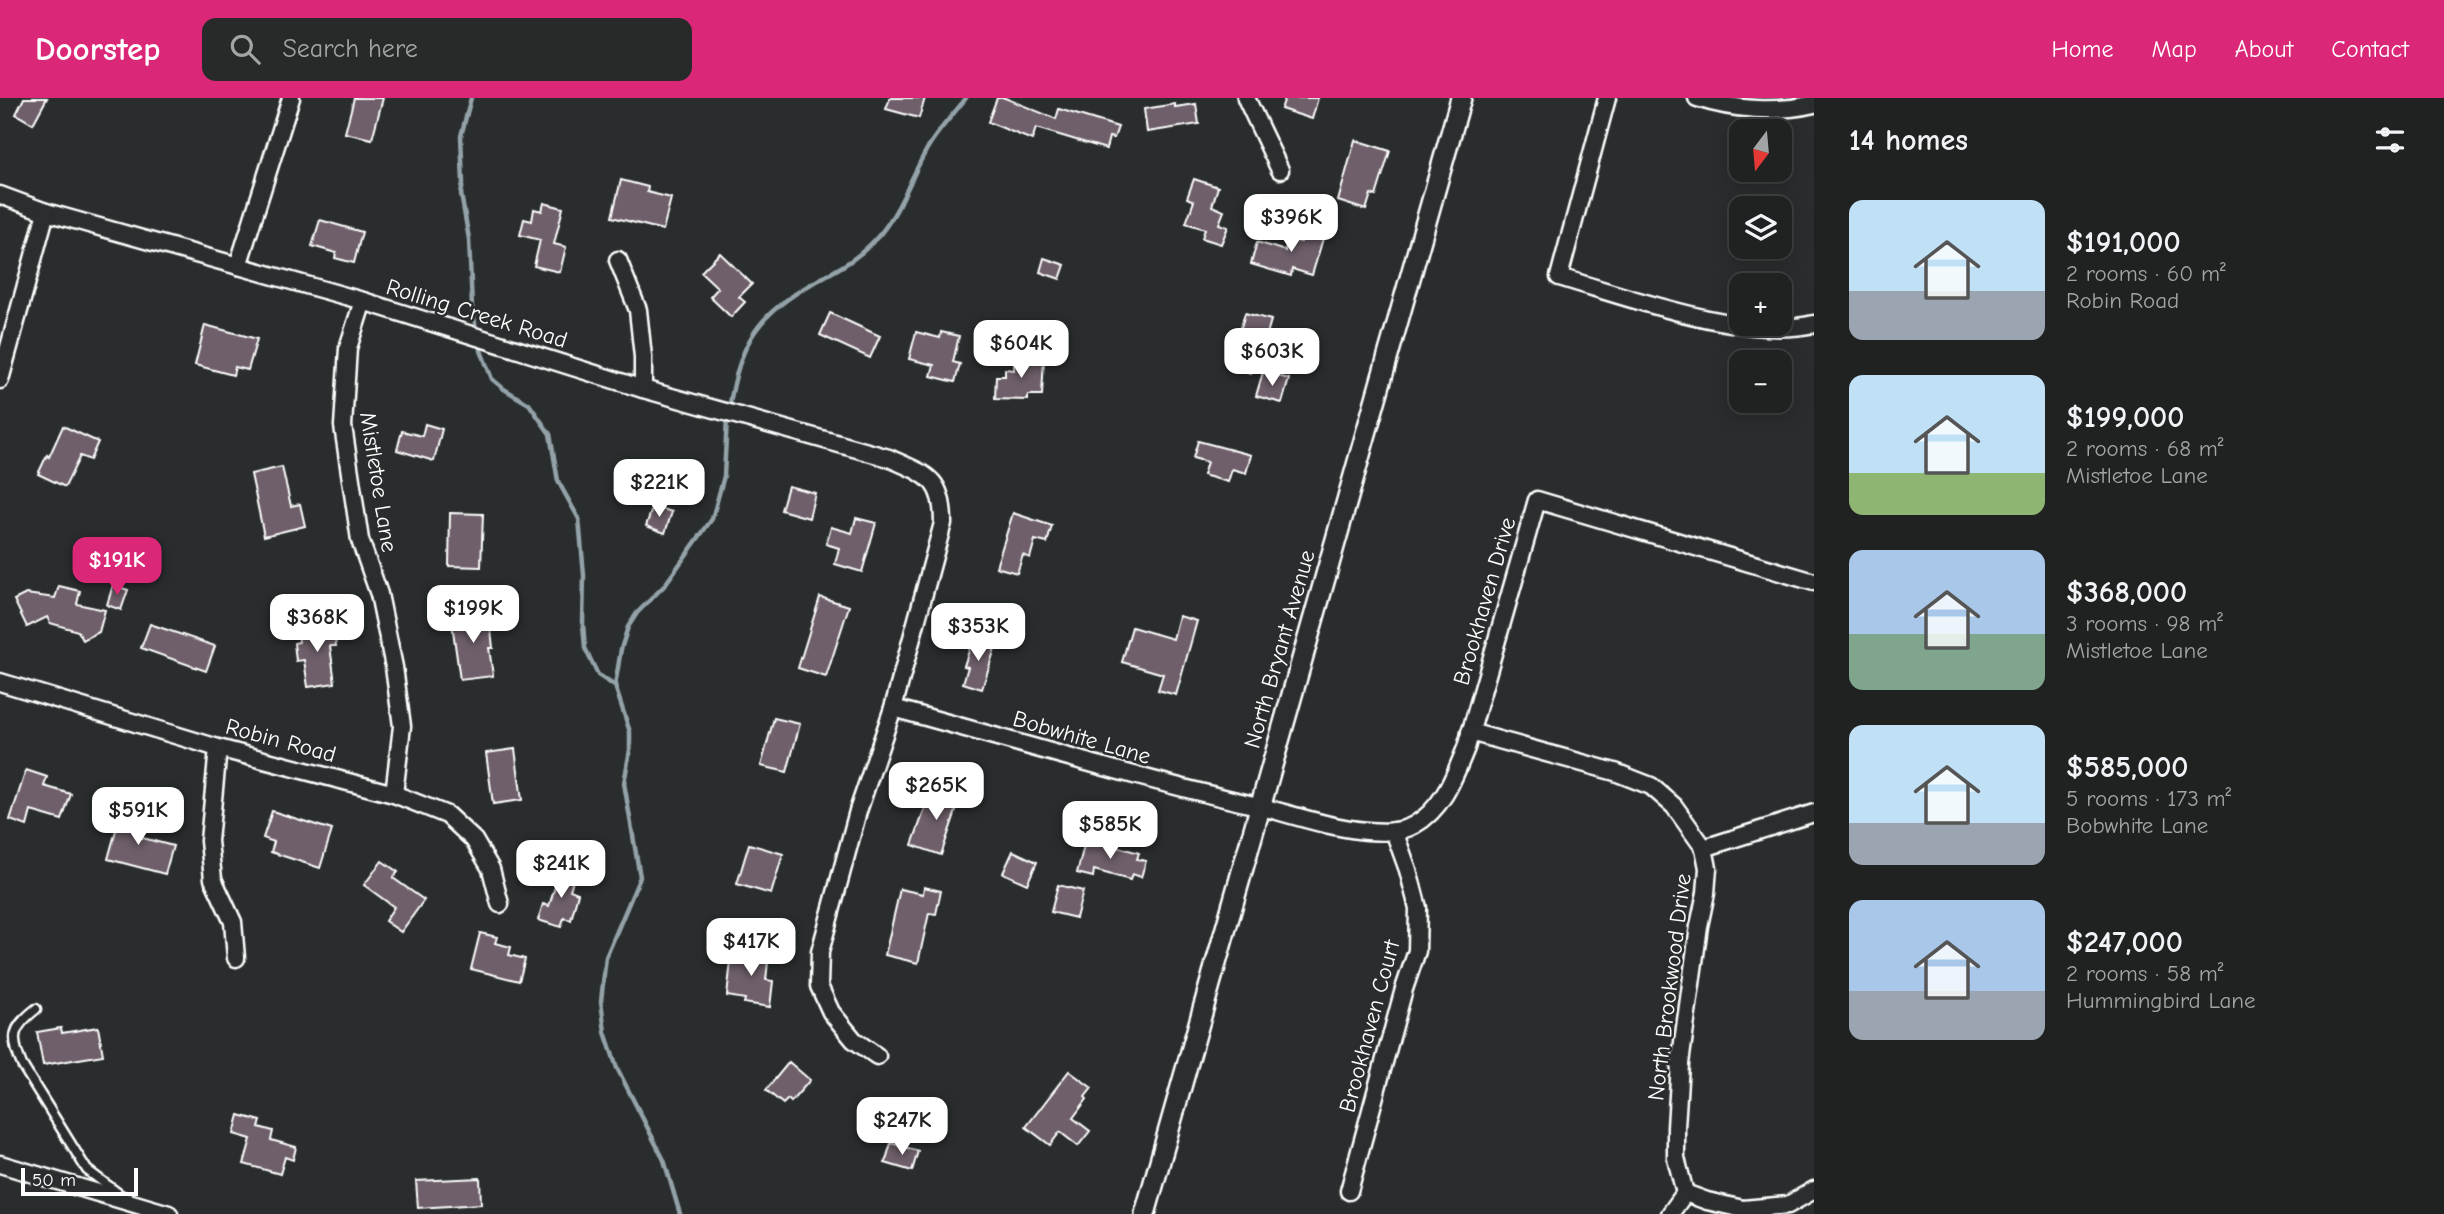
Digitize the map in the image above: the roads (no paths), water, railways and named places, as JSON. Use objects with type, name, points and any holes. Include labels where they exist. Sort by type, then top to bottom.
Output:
[{"type":"street","points":[[239,266],[290,98]]},
{"type":"street","points":[[1246,98],[1280,170]]},
{"type":"street","name":"North Bryant Avenue","points":[[1145,1214],[1461,98]]},
{"type":"street","points":[[1607,98],[1559,277],[1691,315],[1740,325],[1779,327],[1814,324]]},
{"type":"street","points":[[1697,98],[1746,108],[1794,109],[1814,104]]},
{"type":"street","name":"Rolling Creek Road","points":[[0,195],[46,212],[363,302],[643,389],[889,458],[919,472],[936,484],[943,502],[943,523],[894,708]]},
{"type":"street","points":[[0,380],[46,212]]},
{"type":"street","points":[[618,260],[638,310],[643,389]]},
{"type":"street","name":"Mistletoe Lane","points":[[363,302],[348,348],[343,426],[360,540],[379,594],[394,667],[402,726],[394,794]]},
{"type":"street","name":"Brookhaven Drive","points":[[1260,807],[1366,831],[1394,831],[1413,825],[1435,809],[1452,782],[1470,732],[1537,500],[1814,582]]},
{"type":"street","name":"Robin Road","points":[[0,682],[218,747],[394,794],[447,815],[474,840],[491,869],[500,904]]},
{"type":"street","points":[[877,1056],[853,1040],[831,1012],[819,986],[820,952],[858,811],[894,708]]},
{"type":"street","name":"Bobwhite Lane","points":[[894,708],[1260,807]]},
{"type":"street","name":"North Brookwood Drive","points":[[1470,732],[1615,772],[1651,786],[1674,806],[1704,848],[1708,868],[1706,893],[1682,1050],[1676,1127],[1676,1157],[1685,1192]]},
{"type":"street","points":[[218,747],[209,841],[213,879],[233,922],[236,958]]},
{"type":"street","points":[[1704,848],[1814,813]]},
{"type":"street","name":"Brookhaven Court","points":[[1349,1191],[1404,989],[1417,951],[1418,908],[1394,831]]},
{"type":"street","points":[[0,1164],[163,1213]]},
{"type":"street","points":[[1670,1214],[1685,1192],[1707,1201],[1743,1209],[1788,1205],[1814,1190]]},
{"type":"lane","points":[[36,1009],[20,1022],[14,1038],[22,1065],[87,1170],[115,1189],[127,1201]]},
{"type":"waterway","points":[[471,98],[461,136],[461,194],[469,239],[472,307],[477,334]]},
{"type":"waterway","points":[[729,409],[739,365],[755,332],[780,305],[852,260],[874,241],[895,213],[931,142],[966,98]]},
{"type":"waterway","points":[[478,343],[492,379],[529,404],[550,434],[558,481],[579,519],[584,575],[585,648],[598,675],[615,686]]},
{"type":"waterway","points":[[680,1214],[664,1160],[617,1068],[605,1032],[601,1001],[606,957],[640,877],[624,783],[630,750],[630,732],[615,686],[621,649],[628,627],[637,613],[664,586],[712,519],[724,476],[727,418]]}]
